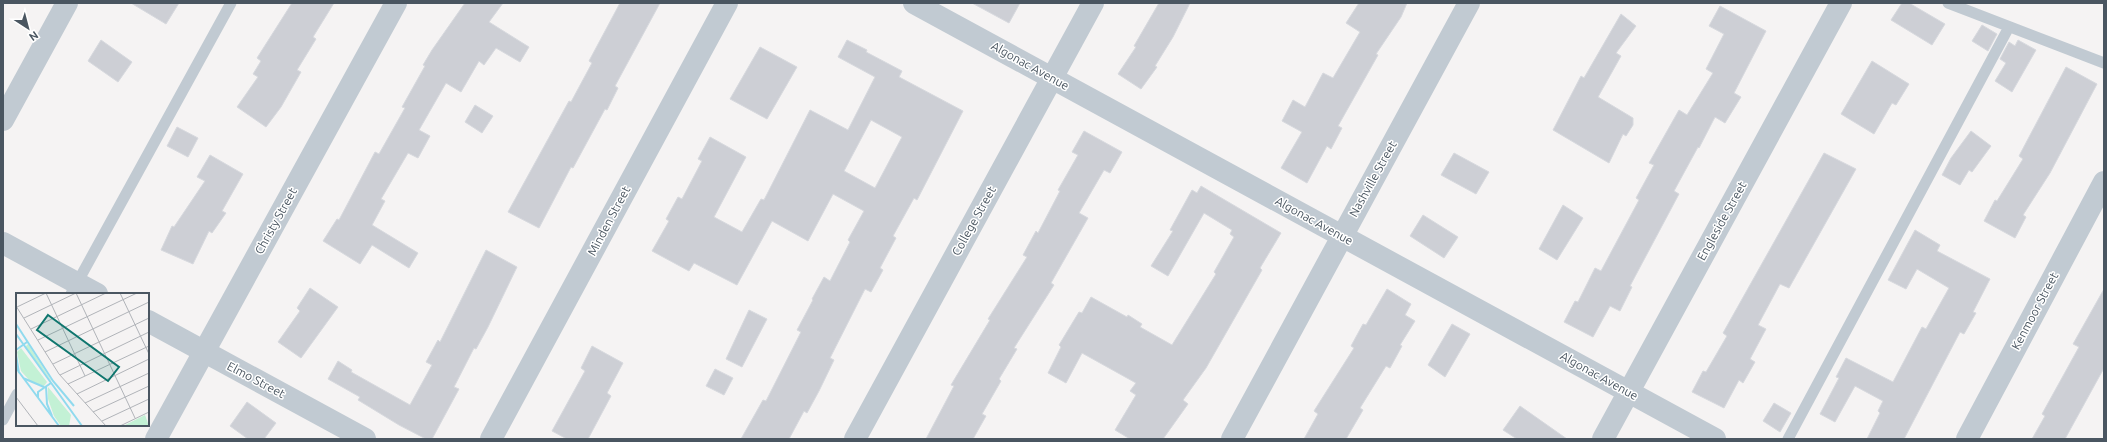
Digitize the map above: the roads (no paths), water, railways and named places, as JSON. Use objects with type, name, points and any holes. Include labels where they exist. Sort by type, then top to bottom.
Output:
[{"type":"street","points":[[3,120],[67,3]]},
{"type":"street","name":"Christy Street","points":[[156,439],[203,351],[396,3]]},
{"type":"street","name":"Minden Street","points":[[491,439],[726,3]]},
{"type":"street","name":"Algonac Avenue","points":[[914,3],[1715,439]]},
{"type":"street","name":"College Street","points":[[855,439],[1093,3]]},
{"type":"street","name":"Nashville Street","points":[[1232,439],[1469,3]]},
{"type":"street","name":"Engleside Street","points":[[1603,439],[1841,3]]},
{"type":"street","name":"Kenmoor Street","points":[[1967,439],[2104,182]]},
{"type":"street","points":[[3,243],[74,289],[92,293]]},
{"type":"street","name":"Elmo Street","points":[[149,322],[365,439]]},
{"type":"lane","points":[[74,289],[231,3]]},
{"type":"lane","points":[[1948,3],[2104,63]]},
{"type":"lane","points":[[1788,439],[2009,27]]},
{"type":"lane","points":[[3,420],[16,396]]}]
